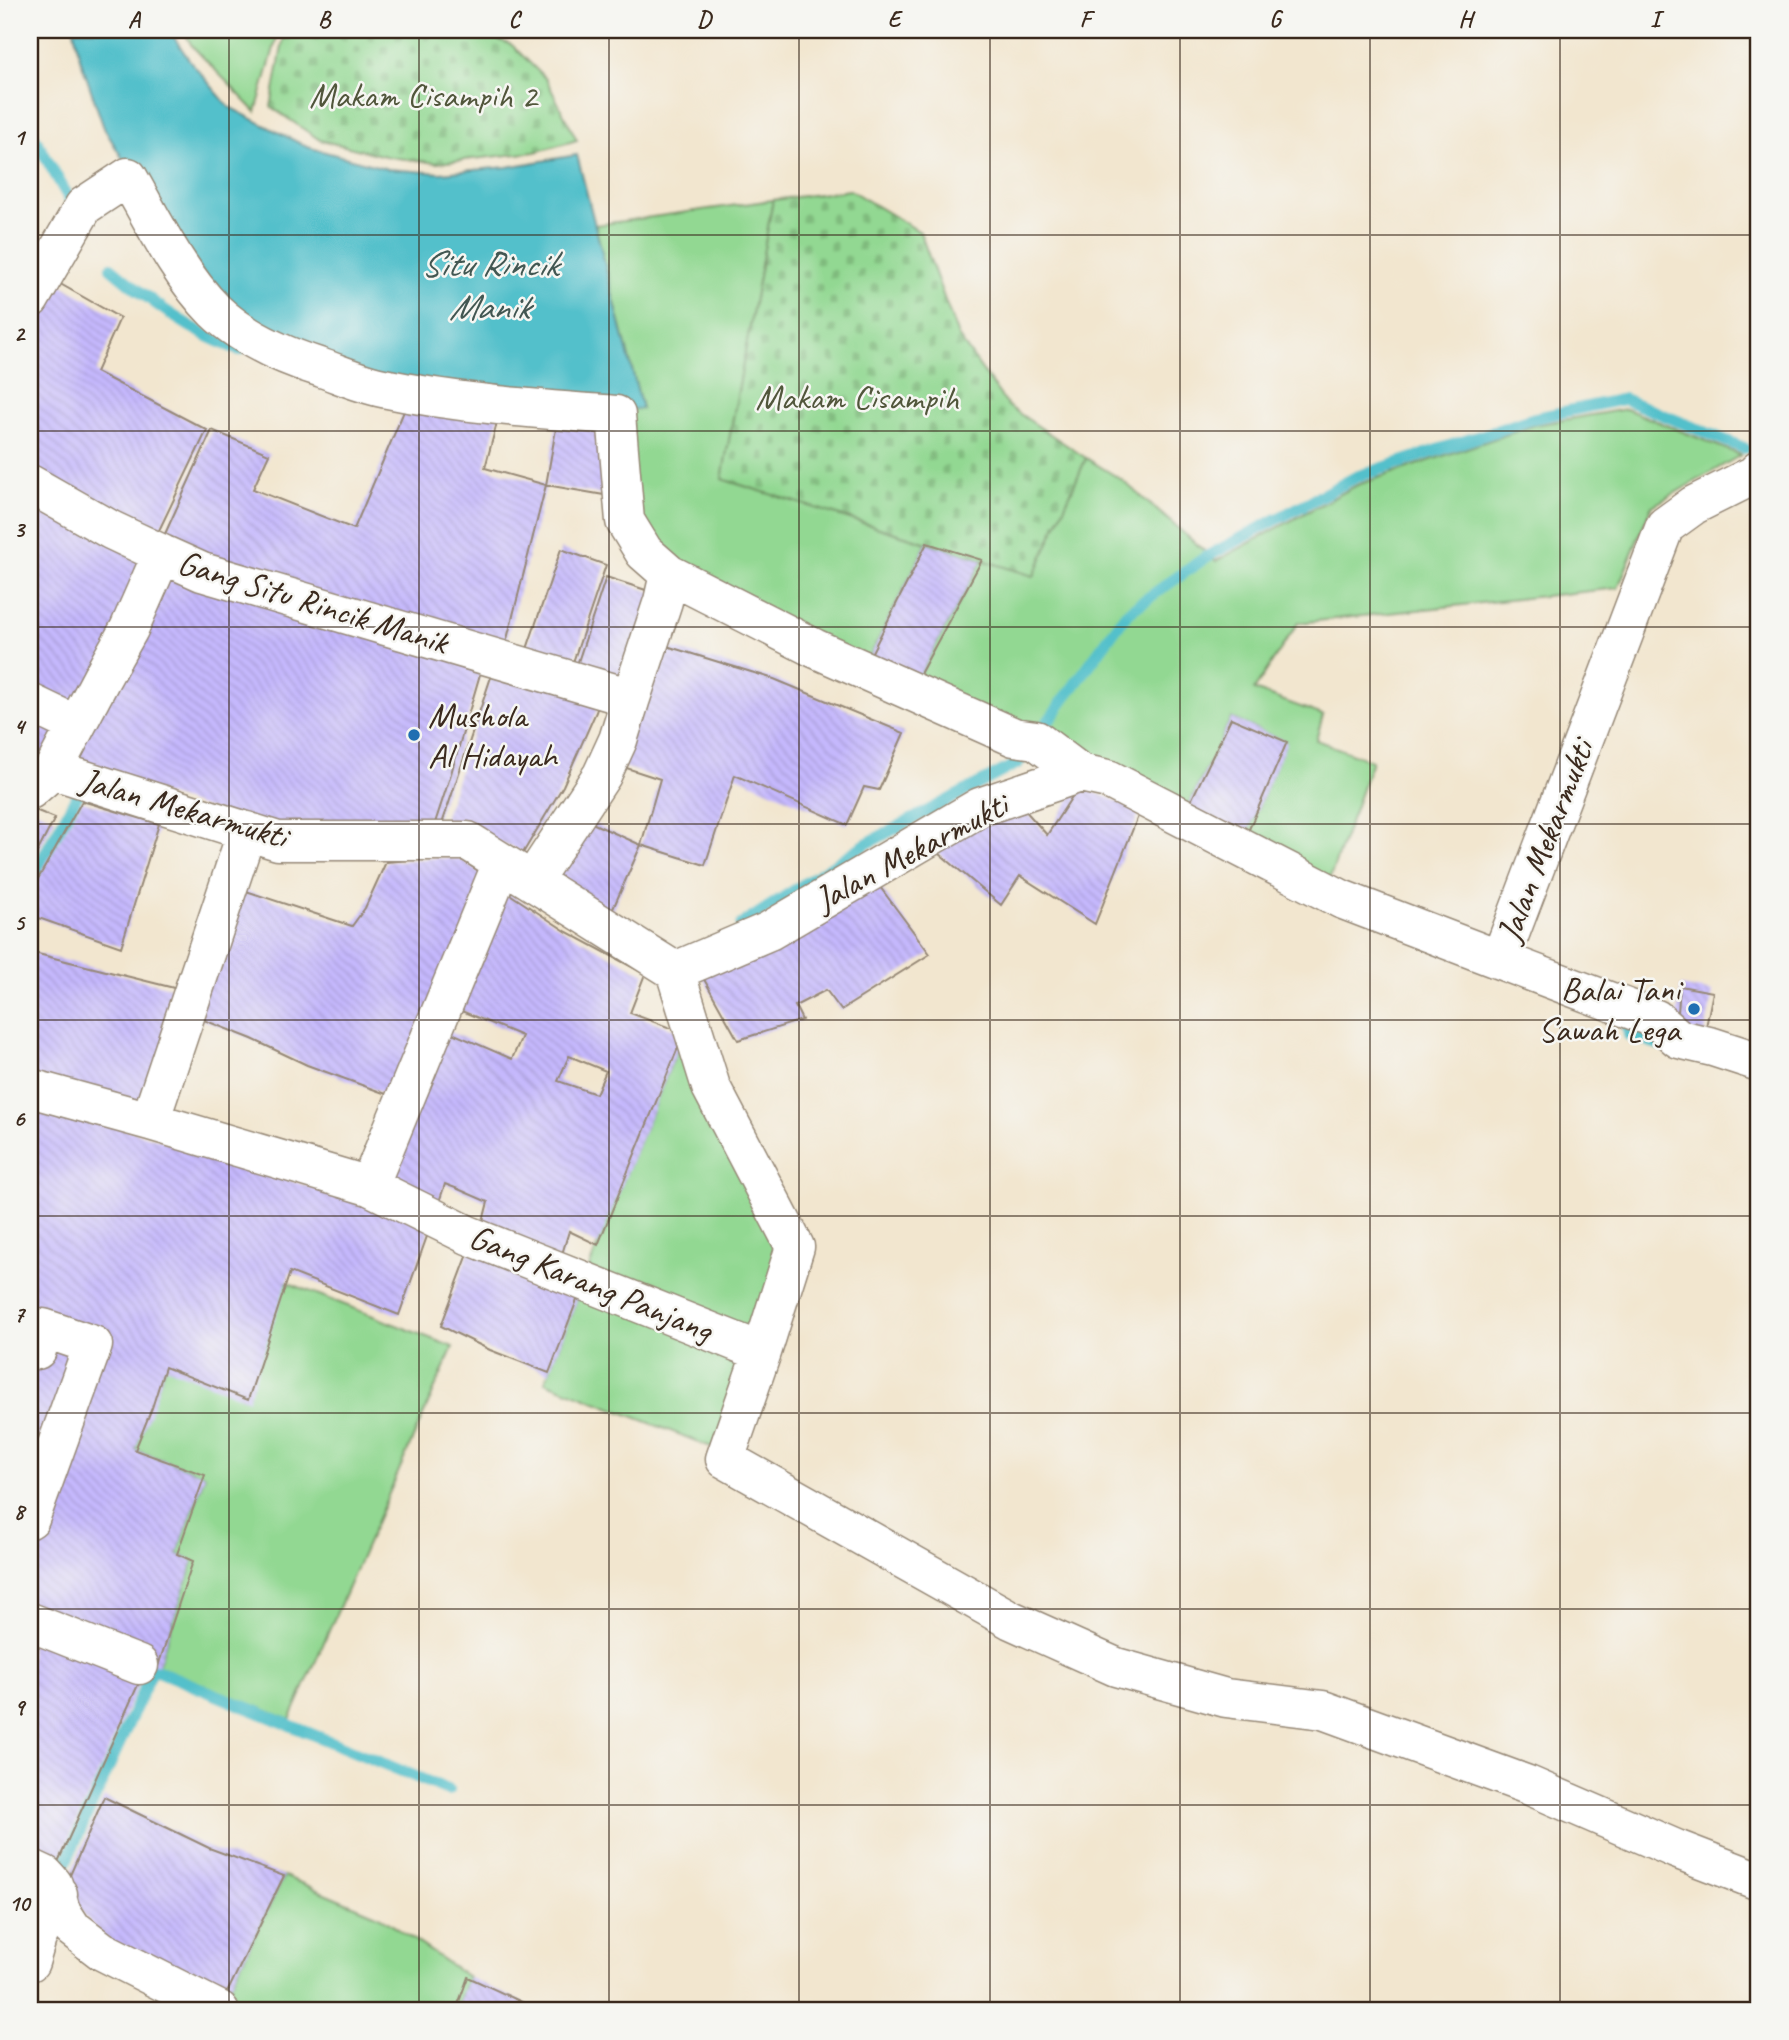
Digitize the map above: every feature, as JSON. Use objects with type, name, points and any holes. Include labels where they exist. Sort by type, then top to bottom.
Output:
[{"type":"street","points":[[30,299],[76,219],[128,177],[185,273],[203,298],[216,312],[268,348],[380,388],[467,402],[616,415],[625,520],[644,552],[669,574],[814,648],[1014,737],[1036,740],[1080,773]]},
{"type":"street","name":"Jalan Mekarmukti","points":[[41,780],[278,841],[468,841],[675,971],[769,931],[980,807],[1080,773],[1108,779],[1341,900],[1500,960],[1665,526],[1694,505],[1757,472]]},
{"type":"street","points":[[30,484],[111,530],[162,554]]},
{"type":"street","name":"Gang Situ Rincik Manik","points":[[41,780],[76,725],[129,629],[162,554],[202,572],[631,698]]},
{"type":"street","points":[[369,1186],[517,872],[602,775],[618,740],[656,624],[669,574]]},
{"type":"street","points":[[30,703],[76,725]]},
{"type":"street","points":[[150,1121],[247,831]]},
{"type":"street","points":[[1500,960],[1656,1019],[1679,1039],[1759,1062]]},
{"type":"street","points":[[675,971],[711,1087],[795,1247],[725,1460],[1012,1620],[1116,1667],[1226,1698],[1323,1710],[1528,1785],[1676,1849],[1759,1881]]},
{"type":"street","name":"Gang Karang Panjang","points":[[30,1088],[369,1186],[468,1235],[762,1352]]},
{"type":"street","points":[[30,1348],[37,1350],[43,1328],[93,1345],[30,1519]]},
{"type":"street","points":[[30,1622],[139,1665]]},
{"type":"street","points":[[30,1868],[45,1875],[53,1884],[61,1911],[72,1928],[102,1951],[219,2010]]},
{"type":"street","points":[[30,1962],[37,1938],[58,1894]]},
{"type":"green space","points":[[183,30],[279,30],[256,112],[192,46]]},
{"type":"green space","name":"Makam Cisampih 2","points":[[285,30],[473,30],[512,45],[546,79],[577,140],[535,152],[437,163],[389,157],[320,140],[271,107]]},
{"type":"green space","name":"Makam Cisampih","points":[[850,190],[920,232],[958,336],[1008,406],[1086,458],[1034,576],[722,479],[773,200]]},
{"type":"green space","points":[[773,200],[722,479],[927,543],[866,664],[663,561],[635,519],[626,409],[642,408],[595,225]]},
{"type":"green space","points":[[1626,409],[1741,455],[1651,507],[1618,588],[1298,623],[1254,690],[1323,715],[1316,740],[1372,761],[1327,886],[1243,843],[1286,742],[1231,718],[1186,811],[915,683],[982,560],[1034,576],[1086,458],[1122,480],[1216,561],[1357,485],[1535,425]]},
{"type":"green space","points":[[684,1033],[784,1248],[716,1449],[545,1382],[612,1208]]},
{"type":"green space","points":[[286,1282],[453,1347],[290,1720],[158,1666],[193,1561],[177,1554],[205,1475],[135,1450],[165,1367]]},
{"type":"green space","points":[[284,1876],[379,1916],[468,1977],[456,2010],[256,2010],[222,2003]]},
{"type":"water","name":"Situ Rincik Manik","points":[[74,30],[169,30],[190,61],[229,107],[307,147],[388,169],[440,173],[507,167],[577,155],[642,409],[584,410],[394,386],[236,319],[138,184],[104,128],[79,55]]},
{"type":"building","points":[[48,277],[120,318],[96,372],[207,430],[153,543],[30,478],[30,312]]},
{"type":"building","points":[[407,404],[499,415],[485,468],[546,485],[504,651],[160,545],[212,430],[269,454],[253,489],[354,529]]},
{"type":"building","points":[[557,423],[601,428],[604,495],[546,485]]},
{"type":"building","points":[[30,490],[155,557],[74,719],[30,697]]},
{"type":"building","points":[[927,543],[982,560],[915,683],[866,664]]},
{"type":"building","points":[[561,549],[606,565],[570,671],[525,655]]},
{"type":"building","points":[[167,565],[483,664],[433,829],[269,828],[67,763]]},
{"type":"building","points":[[606,577],[661,595],[630,690],[575,671]]},
{"type":"building","points":[[660,644],[774,679],[904,733],[879,790],[864,787],[847,825],[735,775],[705,865],[641,845],[660,779],[614,764]]},
{"type":"building","points":[[495,665],[601,696],[563,786],[523,853],[511,846],[440,830]]},
{"type":"building","points":[[45,714],[72,727],[30,779],[30,740]]},
{"type":"building","points":[[1231,718],[1287,742],[1243,843],[1186,811]]},
{"type":"building","points":[[1079,786],[1140,811],[1095,924],[1020,876],[1001,905],[928,844],[1016,800],[1047,835]]},
{"type":"building","points":[[82,801],[159,824],[121,947],[30,915],[30,893]]},
{"type":"building","points":[[30,808],[55,818],[30,866]]},
{"type":"building","points":[[583,819],[641,845],[612,911],[548,872]]},
{"type":"building","points":[[460,859],[486,876],[397,1098],[307,1065],[252,1039],[191,1015],[234,887],[352,926],[365,908],[386,862]]},
{"type":"building","points":[[880,887],[930,954],[841,1010],[826,990],[795,1006],[802,1020],[738,1040],[701,974]]},
{"type":"building","points":[[502,889],[567,932],[645,974],[630,1013],[684,1033],[598,1245],[569,1231],[560,1261],[481,1229],[488,1202],[445,1184],[436,1211],[380,1182],[443,1029],[512,1059],[522,1036],[454,1008]],"holes":[[[569,1056],[606,1071],[596,1094],[558,1081]]]},
{"type":"building","points":[[30,952],[186,991],[147,1116],[30,1081]]},
{"type":"building","name":"Balai Tani Sawah Lega","points":[[1680,986],[1713,992],[1703,1042],[1677,1026]]},
{"type":"building","points":[[30,1099],[431,1225],[399,1315],[290,1272],[248,1400],[165,1367],[135,1450],[205,1475],[177,1554],[193,1561],[158,1666],[104,1641],[30,1613]]},
{"type":"building","points":[[471,1246],[582,1287],[549,1373],[490,1350],[441,1326]]},
{"type":"building","points":[[30,1631],[142,1676],[53,1873],[30,1859]]},
{"type":"building","points":[[104,1797],[209,1848],[284,1876],[222,2003],[102,1937],[64,1889]]},
{"type":"building","points":[[468,1977],[539,2010],[456,2010]]},
{"type":"waterway","points":[[30,130],[75,209]]},
{"type":"waterway","points":[[111,268],[172,315],[205,335],[240,350]]},
{"type":"waterway","points":[[741,925],[866,844],[1018,763],[1127,613],[1206,557],[1356,477],[1535,418],[1624,399],[1744,448]]},
{"type":"waterway","points":[[30,881],[80,790],[88,793]]},
{"type":"waterway","points":[[1626,1014],[1629,1035],[1668,1047]]},
{"type":"waterway","points":[[65,1864],[153,1669],[448,1790]]},
{"type":"place","name":"Mushola Al Hidayah","points":[[414,735]]},
{"type":"place","name":"Balai Tani Sawah Lega","points":[[1694,1009]]}]
